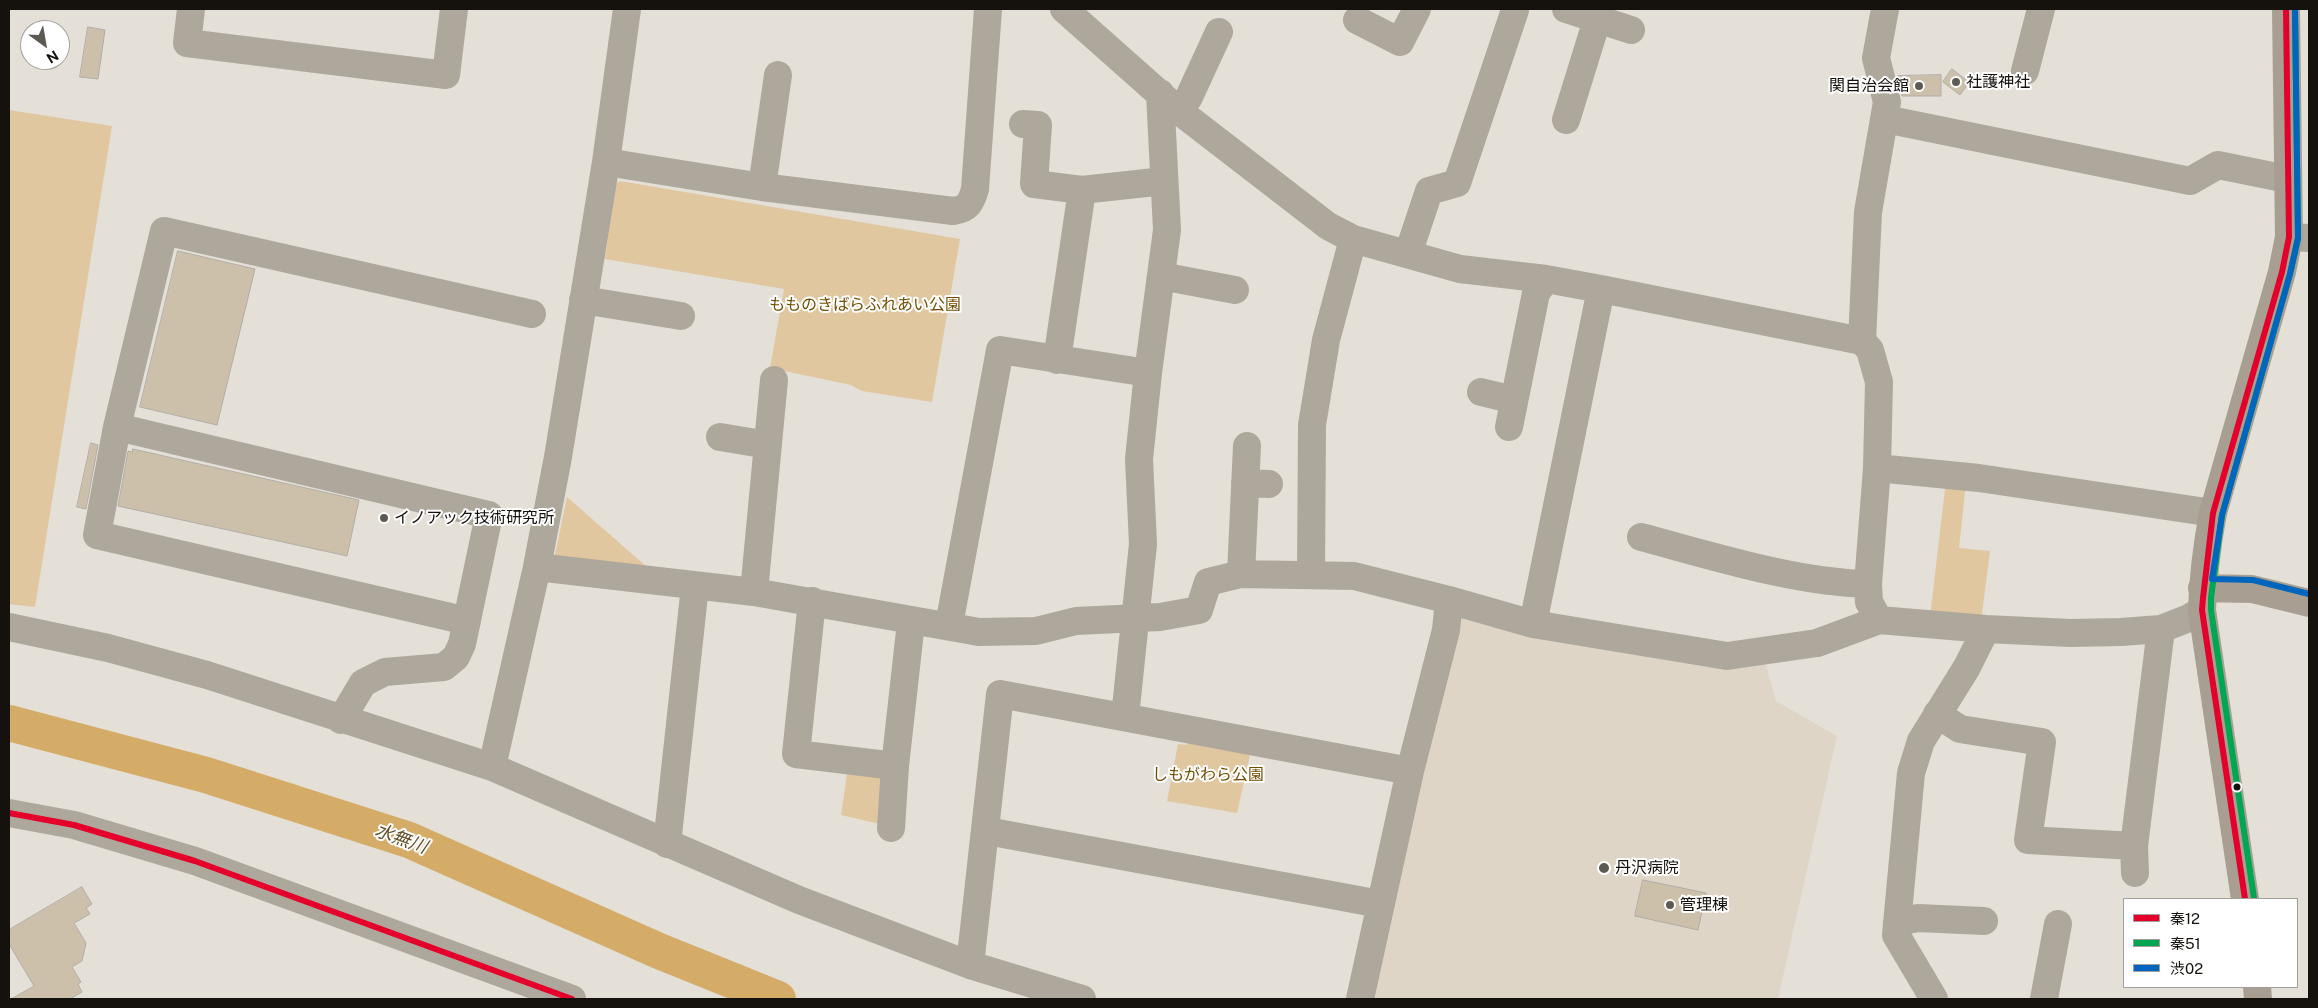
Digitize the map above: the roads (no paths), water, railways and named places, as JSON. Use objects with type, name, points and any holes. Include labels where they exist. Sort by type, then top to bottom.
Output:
[{"type":"main road","points":[[2245,898],[2202,599],[2206,551],[2213,512],[2282,272],[2299,237],[2287,179],[2286,9]]},
{"type":"main road","points":[[2202,599],[2252,589],[2309,603]]},
{"type":"street","points":[[191,9],[187,43],[446,75],[454,9]]},
{"type":"street","points":[[492,767],[537,566],[558,457],[606,162],[627,9]]},
{"type":"street","points":[[606,162],[762,186],[953,211],[964,209],[972,202],[975,189],[988,9]]},
{"type":"street","points":[[1357,20],[1400,42],[1417,9]]},
{"type":"street","points":[[1408,254],[1429,192],[1457,183],[1517,9]]},
{"type":"street","points":[[1566,9],[1631,30]]},
{"type":"street","points":[[1862,341],[1868,212],[1888,102],[1876,58],[1885,9]]},
{"type":"street","points":[[2024,71],[2041,9]]},
{"type":"street","points":[[1075,13],[1170,102],[1328,226],[1353,239],[1460,269],[1546,279],[1862,341],[1870,350],[1879,382],[1877,468],[1868,584],[1869,602],[1879,620]]},
{"type":"street","points":[[1566,120],[1597,20]]},
{"type":"street","points":[[1170,102],[1188,97],[1219,32]]},
{"type":"street","points":[[762,186],[778,76]]},
{"type":"street","points":[[1125,717],[1143,544],[1139,460],[1148,373],[1167,230],[1164,180],[1170,102]]},
{"type":"street","points":[[1884,119],[2190,181],[2218,165],[2287,179]]},
{"type":"street","points":[[1022,124],[1038,125],[1034,184],[1082,190],[1164,180]]},
{"type":"street","points":[[1057,360],[1082,190]]},
{"type":"street","points":[[467,621],[97,534],[117,427],[164,231],[532,314]]},
{"type":"street","points":[[1311,575],[1312,425],[1326,340],[1353,239]]},
{"type":"street","points":[[1161,276],[1235,290]]},
{"type":"street","points":[[1508,427],[1536,292],[1546,279]]},
{"type":"street","points":[[1532,624],[1601,289]]},
{"type":"street","points":[[583,300],[681,316]]},
{"type":"street","points":[[949,625],[1000,350],[1148,373]]},
{"type":"street","points":[[754,592],[768,445],[781,415],[774,380]]},
{"type":"street","points":[[1480,392],[1514,400]]},
{"type":"street","points":[[117,427],[490,514],[462,644],[456,657],[444,667],[385,672],[363,683],[341,720]]},
{"type":"street","points":[[720,436],[768,445]]},
{"type":"street","points":[[1241,574],[1257,483],[1247,446]]},
{"type":"street","points":[[1877,468],[1979,478],[2213,512]]},
{"type":"street","points":[[1640,537],[1753,566],[1843,584],[1868,584]]},
{"type":"street","points":[[537,566],[754,592],[812,601],[912,622],[949,625],[979,632],[1036,631],[1076,621],[1160,617],[1199,610],[1208,582],[1241,574],[1354,576],[1449,600],[1532,624],[1727,656],[1817,644],[1879,620],[1986,629],[2070,633],[2161,629],[2189,618],[2202,599]]},
{"type":"street","points":[[667,844],[695,586]]},
{"type":"street","points":[[1360,999],[1410,771],[1446,630],[1449,600]]},
{"type":"street","points":[[812,601],[796,754],[895,766]]},
{"type":"street","points":[[891,828],[895,766],[912,622]]},
{"type":"street","points":[[9,627],[108,648],[207,675],[341,720],[492,767],[799,900],[970,965],[1082,999]]},
{"type":"street","points":[[1934,999],[1896,935],[1911,773],[1921,741],[1936,714],[1967,667],[1986,629]]},
{"type":"street","points":[[2135,873],[2134,846],[2161,629]]},
{"type":"street","points":[[970,965],[1000,694],[1410,771]]},
{"type":"street","points":[[1936,714],[1960,729],[2042,742],[2028,840],[2134,846]]},
{"type":"street","points":[[9,813],[74,826],[195,861],[572,999]]},
{"type":"street","points":[[986,831],[1380,904]]},
{"type":"street","points":[[1897,922],[1918,918],[1984,921]]},
{"type":"street","points":[[2044,999],[2059,967],[2058,924]]},
{"type":"waterway","name":"水無川","points":[[9,723],[206,775],[409,840],[659,951],[778,999]]},
{"type":"place","name":"社護神社","points":[[1956,82]]},
{"type":"place","name":"関自治会館","points":[[1919,86]]},
{"type":"place","name":"イノアック技術研究所","points":[[384,518]]},
{"type":"place","name":"丹沢病院","points":[[1604,868]]},
{"type":"place","name":"管理棟","points":[[1670,905]]},
{"type":"park label","name":"もものきばらふれあい公園","points":[[865,305]]},
{"type":"park label","name":"しもがわら公園","points":[[1208,775]]}]
